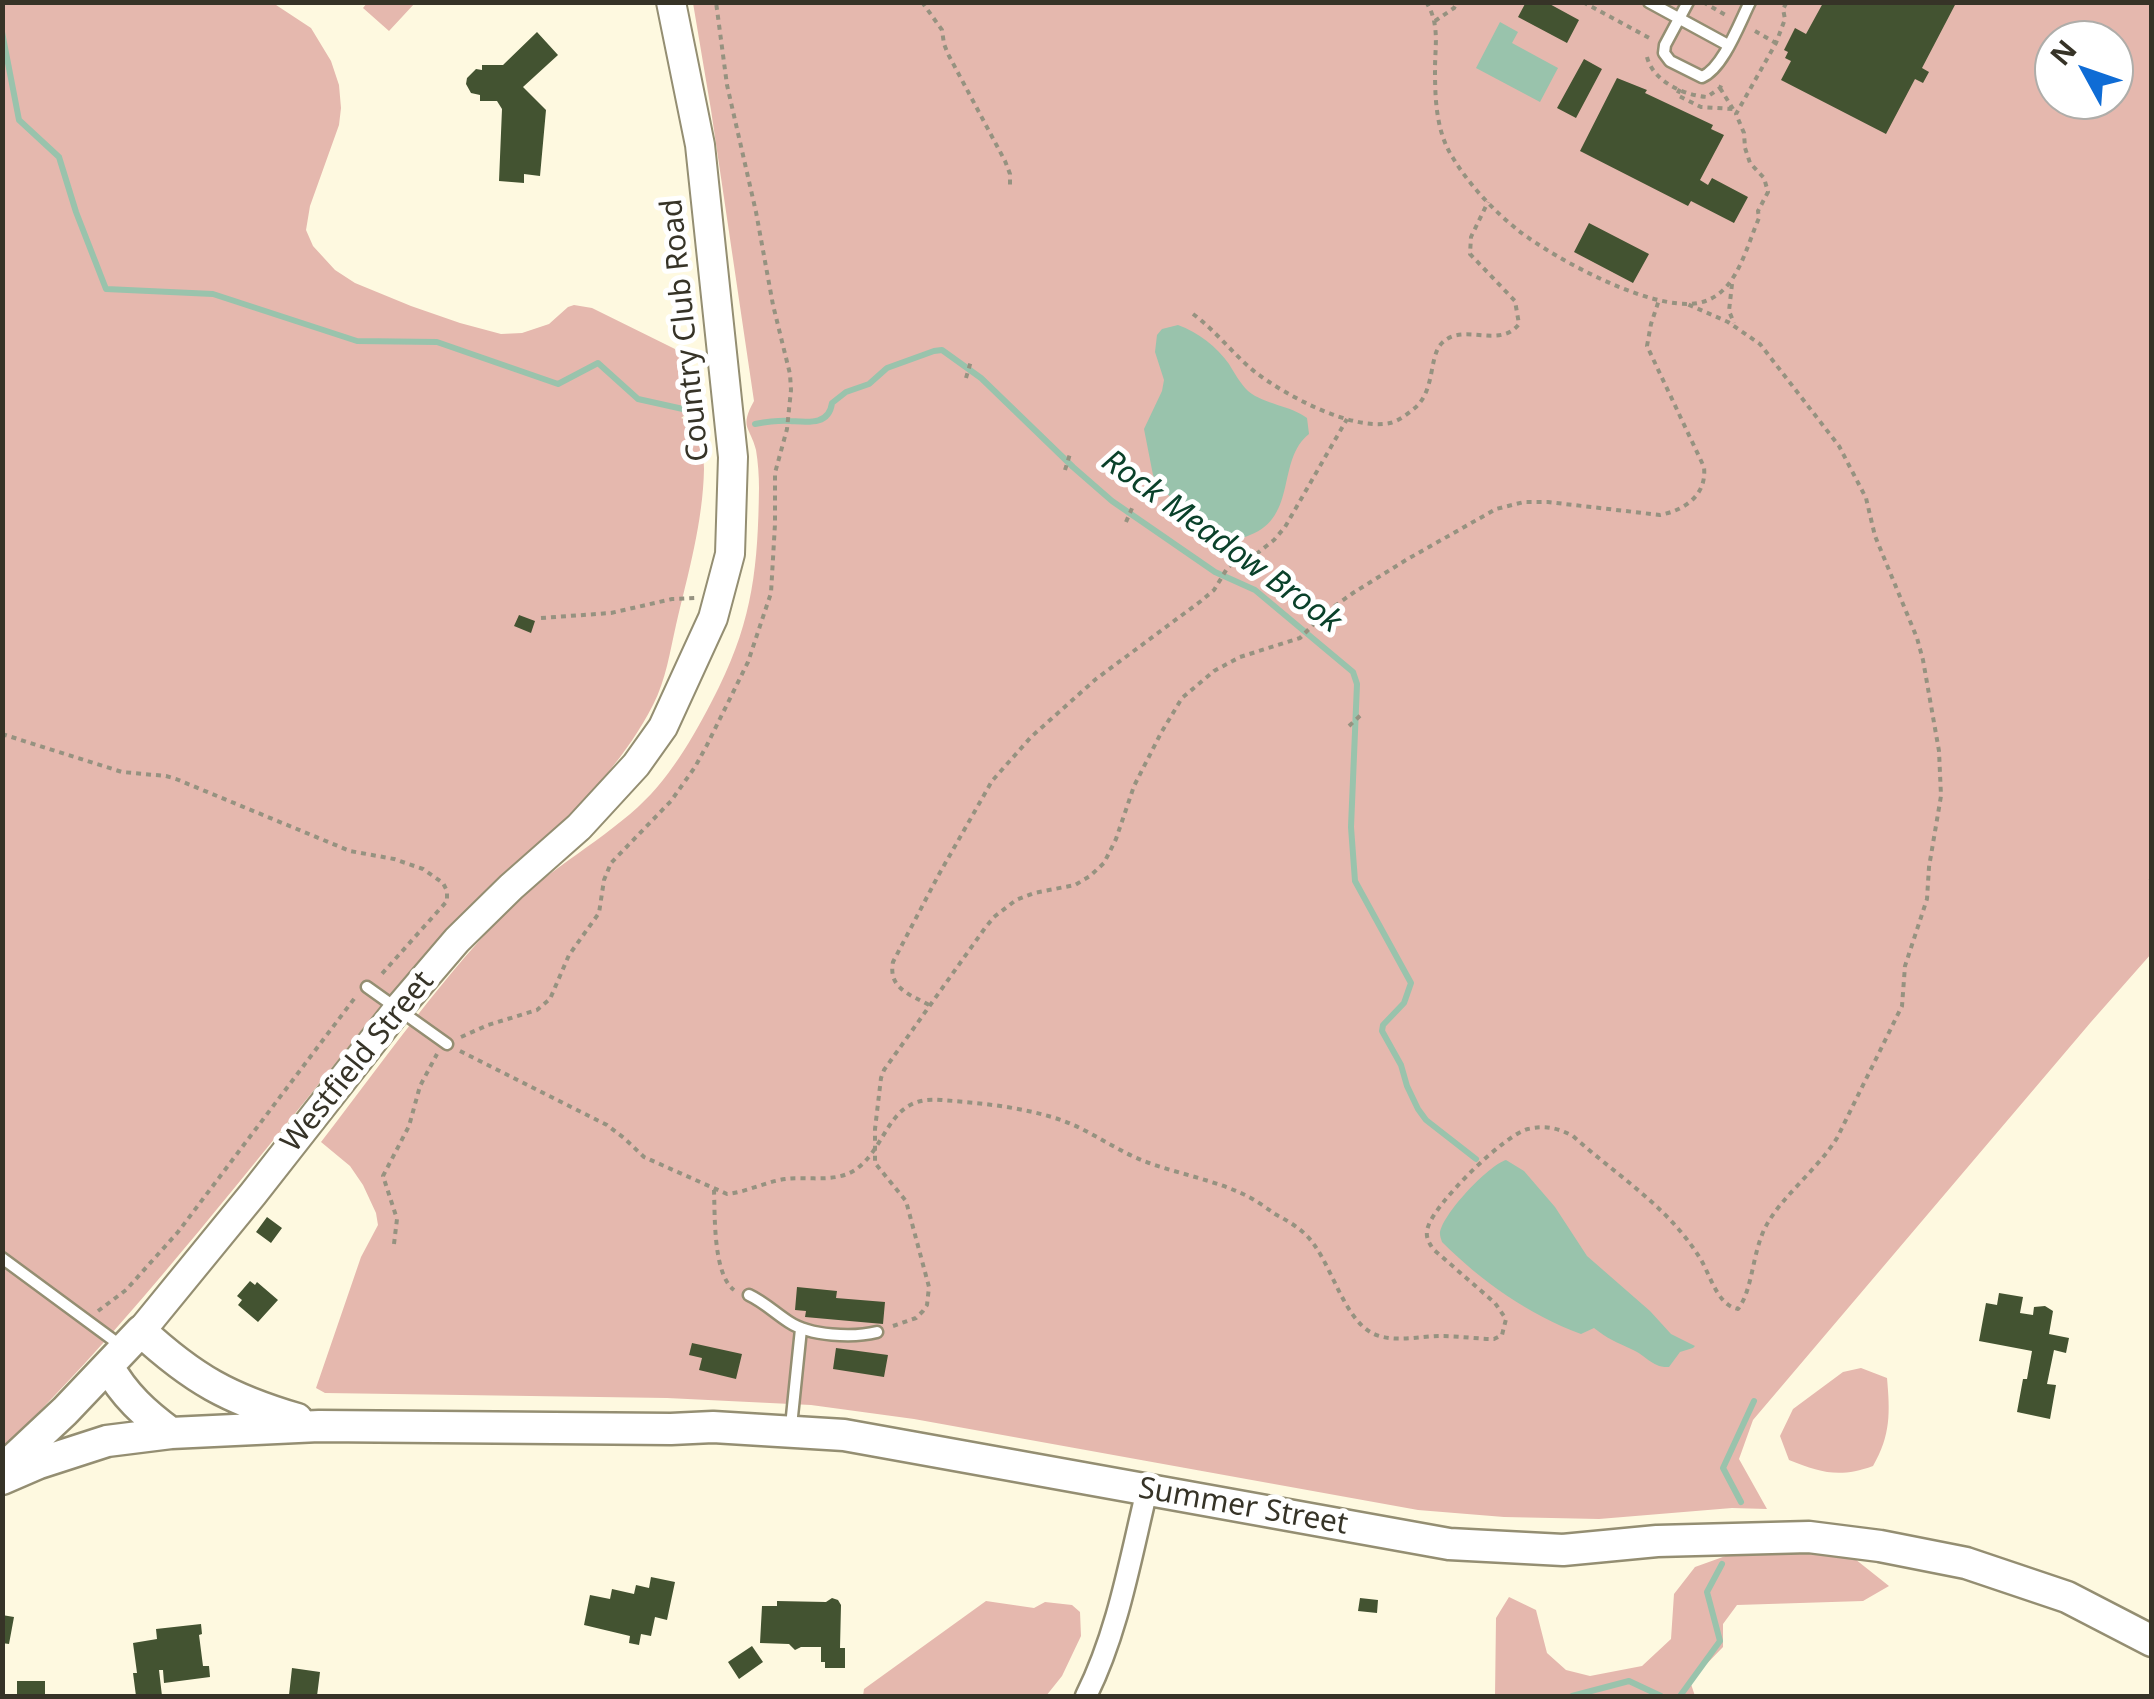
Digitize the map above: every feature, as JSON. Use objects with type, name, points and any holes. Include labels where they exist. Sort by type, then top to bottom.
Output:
[{"type":"main road","name":"Summer Street","points":[[124,1348],[186,1369],[254,1406],[320,1426]]},
{"type":"main road","points":[[124,1348],[118,1384],[142,1411],[172,1434]]},
{"type":"main road","name":"Westfield Street","points":[[2,1470],[66,1411],[124,1348]]},
{"type":"main road","name":"Summer Street","points":[[2,1479],[107,1441],[320,1426],[713,1427],[858,1437],[1450,1544],[1563,1550],[1657,1541],[1809,1537],[1880,1546],[1966,1564],[2068,1597],[2152,1641]]},
{"type":"street","name":"Country Club Road","points":[[672,2],[700,145],[733,457],[730,554],[700,648]]},
{"type":"street","name":"Westfield Street","points":[[124,1348],[457,940],[579,827],[636,765],[664,727],[700,648]]},
{"type":"street","points":[[1086,1696],[1101,1666],[1117,1614],[1147,1490]]},
{"type":"lane","points":[[1649,2],[1728,45]]},
{"type":"lane","points":[[1688,2],[1664,53],[1670,61],[1697,76],[1712,71],[1750,2]]},
{"type":"lane","points":[[367,986],[447,1044]]},
{"type":"lane","points":[[2,1258],[124,1348]]},
{"type":"lane","points":[[749,1295],[800,1328],[815,1332],[876,1332]]},
{"type":"lane","points":[[790,1432],[800,1328]]},
{"type":"path","points":[[394,1244],[397,1219],[383,1176],[409,1126],[420,1086],[435,1056],[447,1044],[488,1025],[546,1005],[569,955],[599,913],[611,863],[658,816],[696,767],[748,662],[771,593],[774,472],[787,429],[791,390],[788,360],[772,304],[727,85],[716,2]]},
{"type":"path","points":[[922,2],[942,30],[948,54],[1005,161],[1010,189]]},
{"type":"path","points":[[1426,2],[1435,21],[1440,126],[1450,154],[1464,175],[1516,229],[1540,247],[1621,288],[1659,300],[1709,300],[1725,288],[1768,192],[1764,178],[1750,163],[1744,133],[1720,88]]},
{"type":"path","points":[[1431,9],[1435,2]]},
{"type":"path","points":[[1435,21],[1458,2]]},
{"type":"path","points":[[1735,111],[1776,43],[1786,19],[1786,2]]},
{"type":"path","points":[[1680,90],[1677,95],[1701,107],[1735,111]]},
{"type":"path","points":[[1193,314],[1251,368],[1292,395],[1347,418],[1390,423],[1416,407],[1424,396],[1436,352],[1444,342],[1457,336],[1498,336],[1519,324],[1515,301],[1470,254],[1471,237],[1488,202]]},
{"type":"path","points":[[1733,277],[1729,311],[1740,330]]},
{"type":"path","points":[[876,1332],[916,1318],[927,1305],[929,1287],[906,1201],[877,1168],[874,1147],[879,1088],[884,1070],[985,928],[1025,895],[1075,885],[1104,863],[1134,786],[1175,709],[1190,690],[1226,664],[1303,636],[1353,593],[1496,509],[1535,502],[1660,515],[1678,511],[1695,497],[1704,484],[1704,467],[1648,346],[1659,300]]},
{"type":"path","points":[[447,1044],[606,1125],[644,1157],[726,1194],[786,1179],[836,1177],[858,1168],[893,1120],[920,1101],[938,1099],[1004,1107],[1063,1120],[1147,1162],[1247,1196],[1296,1226],[1314,1244],[1355,1316],[1378,1336],[1400,1338],[1494,1339],[1502,1334],[1506,1319],[1495,1303],[1433,1249],[1426,1232],[1435,1214],[1490,1153],[1518,1133],[1548,1126],[1573,1136],[1644,1194],[1698,1254],[1723,1301],[1738,1310],[1766,1225],[1837,1138],[1902,1006],[1905,966],[1928,898],[1929,867],[1942,796],[1939,751],[1920,648],[1875,536],[1861,487],[1839,446],[1767,351],[1728,322],[1686,303]]},
{"type":"path","points":[[966,378],[971,361]]},
{"type":"path","points":[[930,1005],[894,982],[893,962],[992,781],[1030,737],[1096,679],[1201,601],[1238,560],[1255,555],[1274,540],[1347,418]]},
{"type":"path","points":[[1065,470],[1070,454]]},
{"type":"path","points":[[1126,522],[1133,506]]},
{"type":"path","points":[[541,618],[611,613],[672,599],[719,598]]},
{"type":"path","points":[[1349,726],[1362,714]]},
{"type":"path","points":[[2,734],[122,772],[166,776],[350,851],[423,868],[447,891],[447,902],[354,999],[178,1232],[126,1290],[84,1317]]},
{"type":"path","points":[[714,1190],[717,1243],[724,1278],[729,1286],[749,1295]]},
{"type":"shaded area","points":[[367,2],[415,3],[389,31],[363,8]]},
{"type":"shaded area","points":[[2,3],[273,3],[311,28],[331,61],[341,108],[339,125],[310,206],[306,230],[313,246],[335,270],[355,283],[460,323],[501,334],[522,333],[549,324],[574,305],[592,308],[675,349],[684,366],[690,402],[681,418],[698,424],[704,469],[698,528],[667,665],[653,705],[632,741],[580,805],[430,949],[161,1276],[3,1448]]},
{"type":"shaded area","points":[[693,3],[2151,3],[2151,954],[1753,1420],[1739,1459],[1767,1509],[1732,1508],[1599,1519],[1504,1517],[1418,1510],[914,1419],[811,1405],[667,1398],[325,1393],[316,1388],[361,1257],[378,1225],[363,1185],[350,1166],[321,1142],[431,998],[502,916],[534,886],[638,807],[684,751],[730,662],[751,590],[759,474],[746,422],[754,401]]},
{"type":"shaded area","points":[[1500,22],[1518,32],[1512,43],[1558,68],[1540,102],[1476,68]]},
{"type":"shaded area","points":[[1178,325],[1213,346],[1248,391],[1307,418],[1309,434],[1293,458],[1275,515],[1265,527],[1250,535],[1226,535],[1161,490],[1153,475],[1144,429],[1164,380],[1155,352],[1157,335],[1162,329]]},
{"type":"shaded area","points":[[1506,1160],[1524,1171],[1555,1207],[1587,1256],[1671,1334],[1695,1346],[1680,1352],[1669,1367],[1663,1367],[1594,1328],[1581,1334],[1507,1295],[1442,1242],[1440,1234],[1448,1215],[1489,1171]]},
{"type":"shaded area","points":[[1861,1368],[1887,1378],[1888,1423],[1873,1466],[1831,1472],[1789,1460],[1780,1436],[1793,1409],[1843,1372]]},
{"type":"shaded area","points":[[1745,1549],[1855,1559],[1889,1586],[1863,1601],[1737,1605],[1723,1624],[1723,1647],[1690,1681],[1695,1696],[1495,1696],[1496,1618],[1509,1597],[1536,1610],[1547,1653],[1566,1670],[1590,1676],[1642,1666],[1671,1639],[1674,1594],[1695,1567]]},
{"type":"shaded area","points":[[986,1601],[1034,1608],[1045,1602],[1072,1605],[1080,1612],[1081,1636],[1062,1676],[1046,1696],[863,1696],[864,1689]]},
{"type":"building","points":[[1526,2],[1546,2],[1579,20],[1567,43],[1518,17]]},
{"type":"building","points":[[1823,3],[1956,3],[1922,68],[1929,72],[1923,83],[1915,79],[1886,134],[1781,80],[1791,61],[1785,58],[1788,52],[1784,50],[1795,28],[1806,34]]},
{"type":"building","points":[[537,32],[558,55],[523,87],[546,110],[540,176],[524,174],[524,183],[499,181],[502,109],[497,101],[480,101],[480,95],[471,93],[467,78],[476,69],[482,70],[482,65],[503,65]]},
{"type":"building","points":[[1584,59],[1602,69],[1576,118],[1557,108]]},
{"type":"building","points":[[1617,78],[1713,125],[1711,129],[1724,135],[1700,180],[1708,185],[1712,178],[1748,197],[1734,223],[1691,201],[1688,206],[1580,151]]},
{"type":"building","points":[[1589,223],[1649,254],[1633,283],[1574,252]]},
{"type":"building","points":[[519,615],[535,621],[531,633],[514,626]]},
{"type":"building","points":[[267,1217],[282,1228],[271,1243],[256,1232]]},
{"type":"building","points":[[250,1281],[255,1285],[257,1282],[278,1300],[258,1322],[238,1305],[242,1300],[237,1296]]},
{"type":"building","points":[[797,1287],[837,1291],[836,1298],[885,1302],[883,1324],[805,1317],[806,1311],[795,1310]]},
{"type":"building","points":[[1999,1293],[2023,1297],[2020,1313],[2033,1315],[2034,1307],[2045,1306],[2053,1311],[2049,1334],[2069,1338],[2066,1353],[2054,1350],[2047,1384],[2056,1385],[2050,1419],[2017,1412],[2032,1351],[1979,1341],[1986,1303],[1997,1305]]},
{"type":"building","points":[[692,1343],[742,1354],[736,1379],[699,1370],[702,1358],[689,1355]]},
{"type":"building","points":[[836,1348],[888,1355],[884,1377],[833,1369]]},
{"type":"building","points":[[651,1577],[675,1582],[667,1620],[655,1617],[651,1636],[641,1634],[639,1645],[629,1643],[630,1636],[584,1625],[590,1595],[610,1599],[612,1589],[634,1594],[636,1585],[649,1588]]},
{"type":"building","points":[[832,1598],[841,1605],[840,1648],[845,1648],[845,1668],[825,1668],[821,1647],[795,1650],[789,1644],[760,1643],[762,1606],[777,1606],[777,1601],[826,1602]]},
{"type":"building","points":[[1360,1598],[1378,1600],[1377,1613],[1358,1611]]},
{"type":"building","points":[[2,1615],[14,1617],[9,1644],[2,1643]]},
{"type":"building","points":[[201,1624],[203,1666],[209,1666],[210,1677],[164,1683],[163,1670],[159,1670],[162,1696],[136,1696],[133,1643],[157,1639],[156,1629]]},
{"type":"building","points":[[752,1646],[763,1662],[739,1679],[728,1662]]},
{"type":"building","points":[[292,1668],[320,1672],[317,1696],[289,1695]]},
{"type":"building","points":[[17,1681],[45,1681],[45,1696],[17,1696]]},
{"type":"waterway","name":"Rock Meadow Brook","points":[[2,32],[19,120],[59,157],[106,289],[213,294],[357,341],[437,342],[558,384],[598,363],[638,399],[701,413]]},
{"type":"waterway","name":"Rock Meadow Brook","points":[[755,424],[822,419],[832,403],[846,392],[869,384],[887,368],[942,350],[981,378],[1112,501],[1215,572],[1255,590],[1353,672],[1357,684],[1351,827],[1355,881],[1411,983],[1404,1003],[1382,1031],[1426,1120],[1476,1159]]},
{"type":"waterway","name":"Rock Meadow Brook","points":[[1741,1502],[1723,1468],[1754,1401]]},
{"type":"waterway","name":"Rock Meadow Brook","points":[[1680,1696],[1720,1641],[1707,1592],[1722,1564]]},
{"type":"waterway","name":"Rock Meadow Brook","points":[[1572,1696],[1629,1681],[1661,1696]]}]
